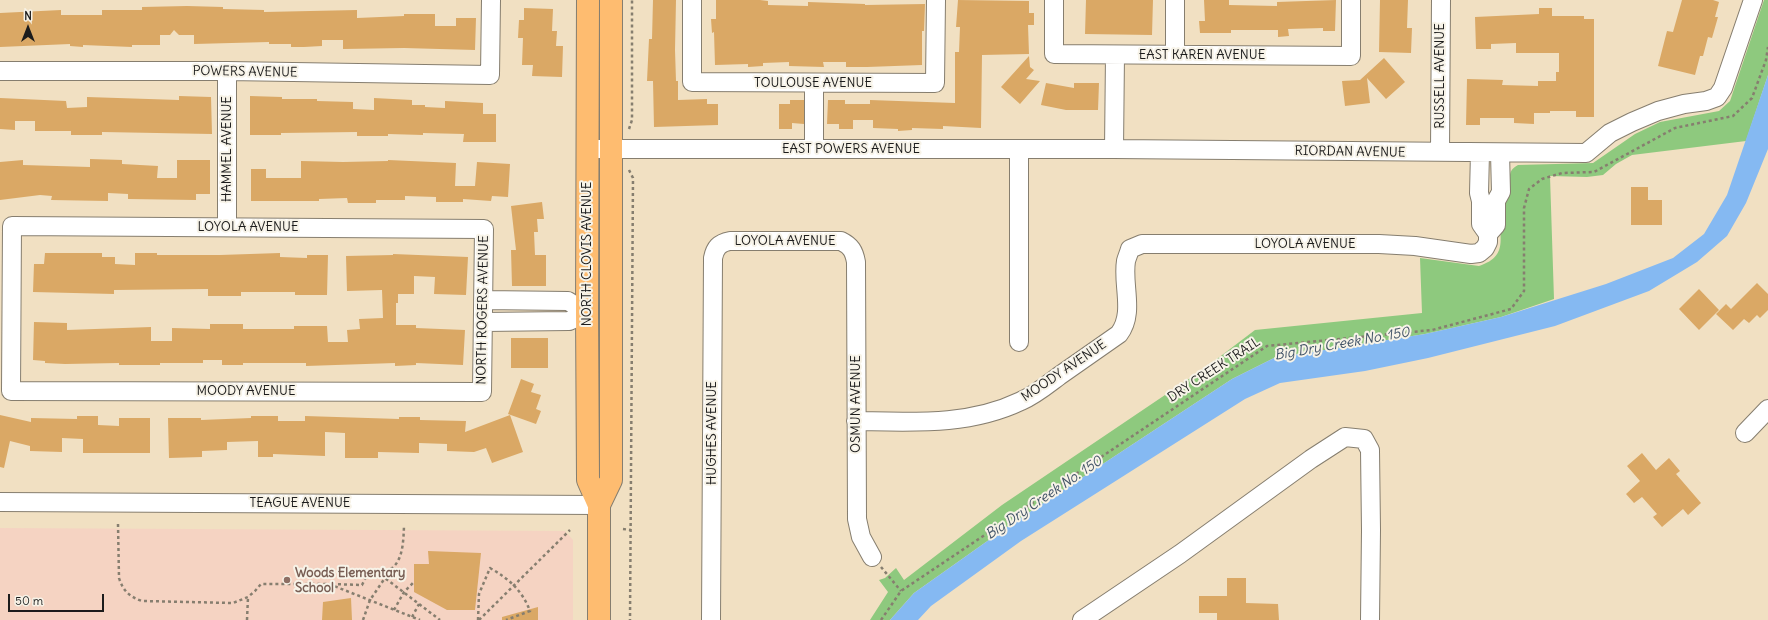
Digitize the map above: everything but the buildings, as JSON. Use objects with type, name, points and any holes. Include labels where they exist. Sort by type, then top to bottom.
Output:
[{"type":"main road","name":"NORTH CLOVIS AVENUE","points":[[588,0],[588,480],[599,505],[599,620]]},
{"type":"main road","name":"NORTH CLOVIS AVENUE","points":[[599,505],[611,480],[611,0]]},
{"type":"street","name":"POWERS AVENUE","points":[[0,71],[227,71],[490,75],[491,0]]},
{"type":"street","name":"TOULOUSE AVENUE","points":[[692,0],[692,82],[814,83],[935,83],[936,0]]},
{"type":"street","name":"EAST KAREN AVENUE","points":[[1054,0],[1054,54],[1351,56],[1351,0]]},
{"type":"street","points":[[1175,0],[1175,55]]},
{"type":"street","name":"RUSSELL AVENUE","points":[[1440,152],[1441,0]]},
{"type":"street","name":"RIORDAN AVENUE","points":[[1114,149],[1586,153],[1610,133],[1632,122],[1658,111],[1684,104],[1706,101],[1717,97],[1723,88],[1753,0]]},
{"type":"street","points":[[1114,55],[1114,149]]},
{"type":"street","name":"HAMMEL AVENUE","points":[[227,71],[227,227]]},
{"type":"street","points":[[814,83],[814,149]]},
{"type":"street","name":"EAST POWERS AVENUE","points":[[588,149],[1114,149]]},
{"type":"street","points":[[1019,149],[1019,342]]},
{"type":"street","points":[[1480,153],[1479,193],[1488,201],[1501,192],[1500,153]]},
{"type":"street","name":"LOYOLA AVENUE","points":[[1125,326],[1127,316],[1126,261],[1130,249],[1142,244],[1371,244],[1415,246],[1471,254],[1479,252],[1485,248],[1488,242],[1488,234],[1481,224],[1488,201]]},
{"type":"street","name":"LOYOLA AVENUE","points":[[6,295],[12,226],[484,229]]},
{"type":"street","name":"NORTH ROGERS AVENUE","points":[[482,392],[484,229]]},
{"type":"street","name":"LOYOLA AVENUE","points":[[717,246],[723,242],[730,241],[841,241],[852,248]]},
{"type":"street","name":"HUGHES AVENUE","points":[[711,620],[712,258],[717,246]]},
{"type":"street","name":"OSMUN AVENUE","points":[[852,248],[856,262],[857,519],[861,537],[872,557]]},
{"type":"street","points":[[6,295],[6,314]]},
{"type":"street","points":[[483,300],[568,301],[587,313]]},
{"type":"street","points":[[483,322],[569,321],[587,313],[611,313]]},
{"type":"street","name":"MOODY AVENUE","points":[[6,314],[10,391],[482,392]]},
{"type":"street","name":"MOODY AVENUE","points":[[856,421],[939,422],[983,415],[1005,408],[1023,401],[1038,392],[1119,334],[1125,326]]},
{"type":"street","points":[[1745,433],[1768,409]]},
{"type":"street","points":[[1082,620],[1180,554],[1311,458],[1345,437],[1364,439],[1370,450],[1370,620]]},
{"type":"street","name":"TEAGUE AVENUE","points":[[0,502],[599,505]]},
{"type":"path","points":[[628,131],[632,120],[632,0]]},
{"type":"path","name":"DRY CREEK TRAIL","points":[[881,620],[901,591],[1267,346],[1432,330],[1511,309],[1524,291],[1524,208],[1529,189],[1542,179],[1562,173],[1594,172],[1675,128],[1733,116],[1752,98],[1766,60],[1768,47]]},
{"type":"path","points":[[628,168],[633,178],[630,620]]},
{"type":"path","points":[[118,524],[119,578],[121,586],[129,596],[149,602],[233,603],[248,598],[261,584],[362,585],[367,575],[381,575],[393,568],[403,552],[404,526]]},
{"type":"path","points":[[622,529],[630,530]]},
{"type":"path","points":[[478,620],[570,530]]},
{"type":"path","points":[[872,557],[901,591]]},
{"type":"path","points":[[478,620],[479,594],[490,568],[515,585],[525,598],[530,611],[506,620]]},
{"type":"path","points":[[381,575],[439,620]]},
{"type":"path","points":[[363,620],[370,600],[385,578]]},
{"type":"path","points":[[394,610],[404,592],[413,583]]},
{"type":"path","points":[[329,584],[420,620]]},
{"type":"path","points":[[248,598],[248,620]]},
{"type":"path","points":[[412,617],[420,604]]},
{"type":"shaded area","name":"Woods Elementary School","points":[[0,528],[565,531],[573,540],[573,620],[0,620]]},
{"type":"green space","points":[[1764,0],[1768,0],[1768,75],[1746,141],[1632,155],[1616,164],[1603,175],[1587,177],[1550,176],[1554,299],[1501,317],[1425,334],[1274,358],[1232,379],[1010,525],[914,593],[890,620],[870,620],[888,592],[879,580],[885,578],[896,568],[904,580],[1002,505],[1205,368],[1255,330],[1422,313],[1420,258],[1479,266],[1496,256],[1501,242],[1500,218],[1502,209],[1509,196],[1510,173],[1514,167],[1518,165],[1593,163],[1635,134],[1660,122],[1719,111],[1730,101]]},
{"type":"water","points":[[1768,75],[1768,149],[1746,203],[1727,236],[1697,262],[1649,291],[1555,326],[1428,358],[1365,371],[1280,383],[1245,399],[1021,541],[931,606],[918,620],[890,620],[914,593],[1010,525],[1232,379],[1274,358],[1425,334],[1501,317],[1606,284],[1673,258],[1704,234],[1727,195]]},
{"type":"place","name":"Woods Elementary School","points":[[287,580]]},
{"type":"water label","name":"Big Dry Creek No. 150","points":[[1342,344]]},
{"type":"water label","name":"Big Dry Creek No. 150","points":[[1044,498]]}]
